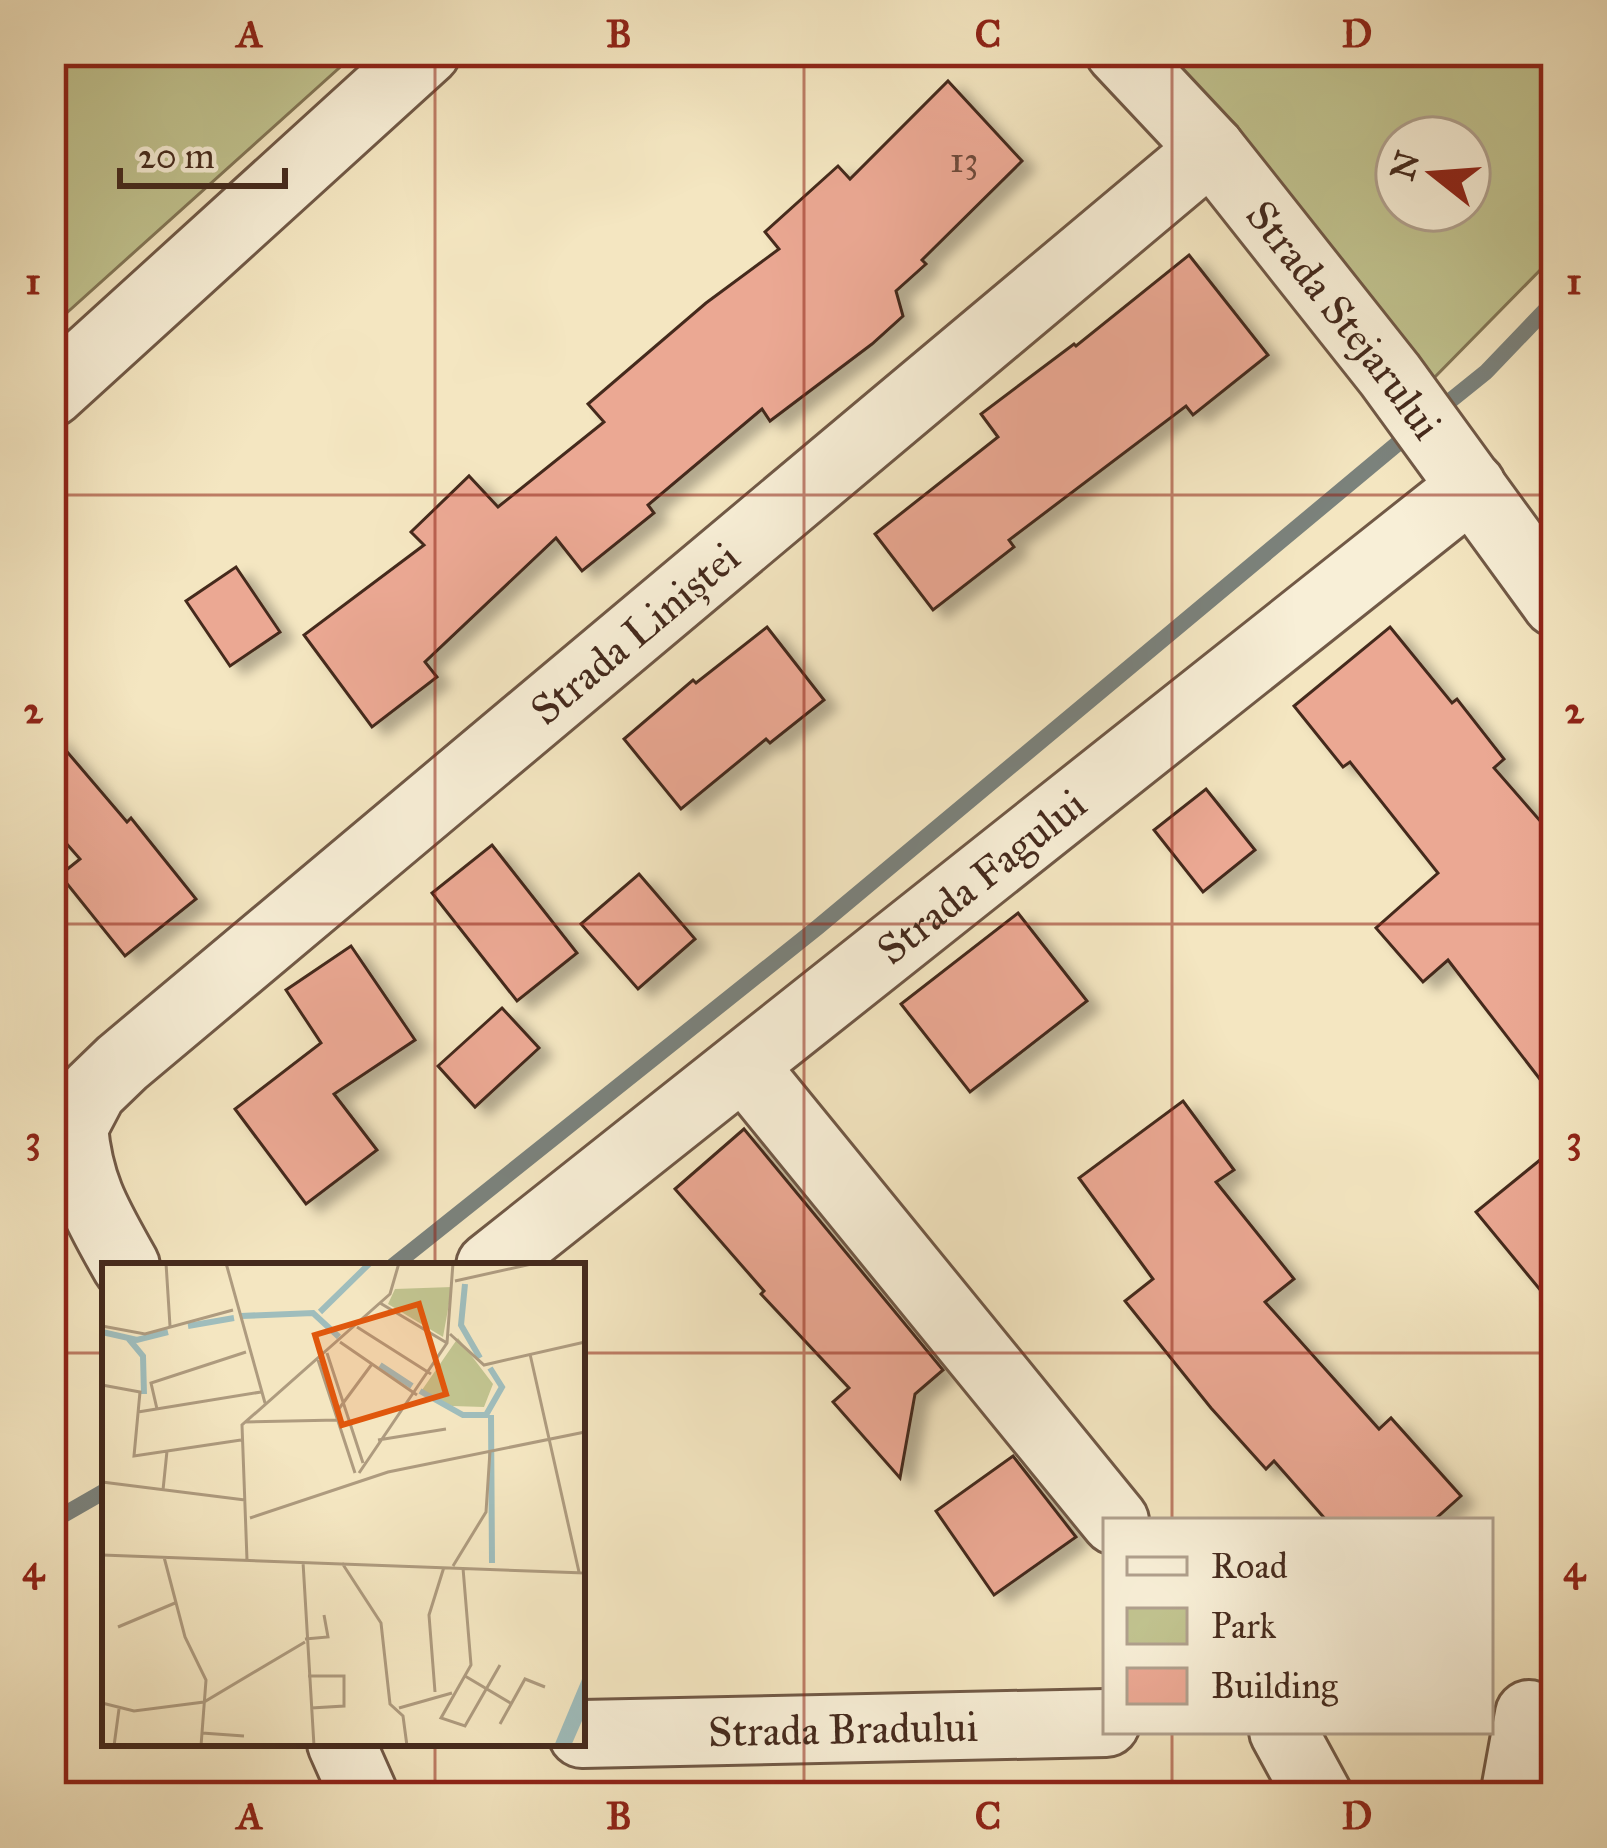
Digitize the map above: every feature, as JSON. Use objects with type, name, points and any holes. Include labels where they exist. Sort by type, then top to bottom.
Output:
[{"type":"street","points":[[51,394],[427,51]]},
{"type":"street","name":"Strada Stejarului","points":[[1119,51],[1210,149],[1407,397],[1556,603]]},
{"type":"street","name":"Strada Liniștei","points":[[63,1125],[122,1063],[1210,149]]},
{"type":"street","name":"Strada Fagului","points":[[494,1263],[744,1066],[1462,472]]},
{"type":"street","points":[[744,1066],[1113,1518]]},
{"type":"street","points":[[63,1125],[88,1199],[124,1263]]},
{"type":"street","points":[[1514,1797],[1525,1714]]},
{"type":"street","name":"Strada Bradului","points":[[585,1734],[1103,1723]]},
{"type":"street","points":[[1285,1734],[1319,1797]]},
{"type":"street","points":[[342,1746],[364,1797]]},
{"type":"green space","points":[[51,51],[358,51],[51,327]]},
{"type":"green space","points":[[1140,51],[1556,51],[1556,254],[1427,385]]},
{"type":"building","points":[[948,81],[1022,161],[896,291],[903,316],[770,421],[762,409],[648,505],[654,513],[582,571],[556,538],[425,662],[437,677],[372,727],[304,635],[424,545],[411,532],[469,476],[498,507],[604,422],[588,404],[706,303],[779,249],[765,232],[838,166],[850,179]]},
{"type":"building","points":[[1189,255],[1268,355],[1193,415],[1186,406],[1009,540],[1014,547],[933,610],[875,534],[998,437],[981,414],[1076,346]]},
{"type":"building","points":[[236,567],[280,632],[230,666],[186,601]]},
{"type":"building","points":[[767,627],[824,700],[770,743],[766,739],[681,809],[624,739],[693,680],[696,683]]},
{"type":"building","points":[[1390,627],[1452,703],[1457,699],[1504,759],[1494,768],[1556,839],[1556,1100],[1448,960],[1423,982],[1376,928],[1438,873],[1350,762],[1343,767],[1294,706]]},
{"type":"building","points":[[51,733],[127,822],[131,818],[196,899],[125,956],[60,875],[80,859],[51,826]]},
{"type":"building","points":[[1206,789],[1255,850],[1203,892],[1154,830]]},
{"type":"building","points":[[492,845],[577,953],[517,1001],[432,893]]},
{"type":"building","points":[[639,874],[695,939],[638,989],[581,924]]},
{"type":"building","points":[[1018,913],[1087,1001],[970,1092],[901,1004]]},
{"type":"building","points":[[351,946],[415,1040],[334,1094],[377,1150],[306,1204],[235,1109],[321,1043],[286,990]]},
{"type":"building","points":[[502,1008],[539,1048],[475,1107],[438,1066]]},
{"type":"building","points":[[1183,1101],[1234,1170],[1216,1182],[1294,1279],[1265,1302],[1379,1429],[1391,1418],[1461,1496],[1436,1518],[1324,1518],[1274,1461],[1266,1469],[1125,1301],[1153,1279],[1079,1178]]},
{"type":"building","points":[[744,1129],[943,1370],[915,1394],[900,1478],[833,1402],[849,1388],[761,1294],[764,1291],[675,1189]]},
{"type":"building","points":[[1556,1147],[1556,1309],[1476,1212]]},
{"type":"building","points":[[1013,1456],[1076,1537],[994,1595],[936,1511]]},
{"type":"waterway","points":[[1435,413],[1486,372],[1556,299]]},
{"type":"waterway","points":[[397,1263],[818,927],[1415,429]]},
{"type":"waterway","points":[[51,1522],[102,1493]]}]
